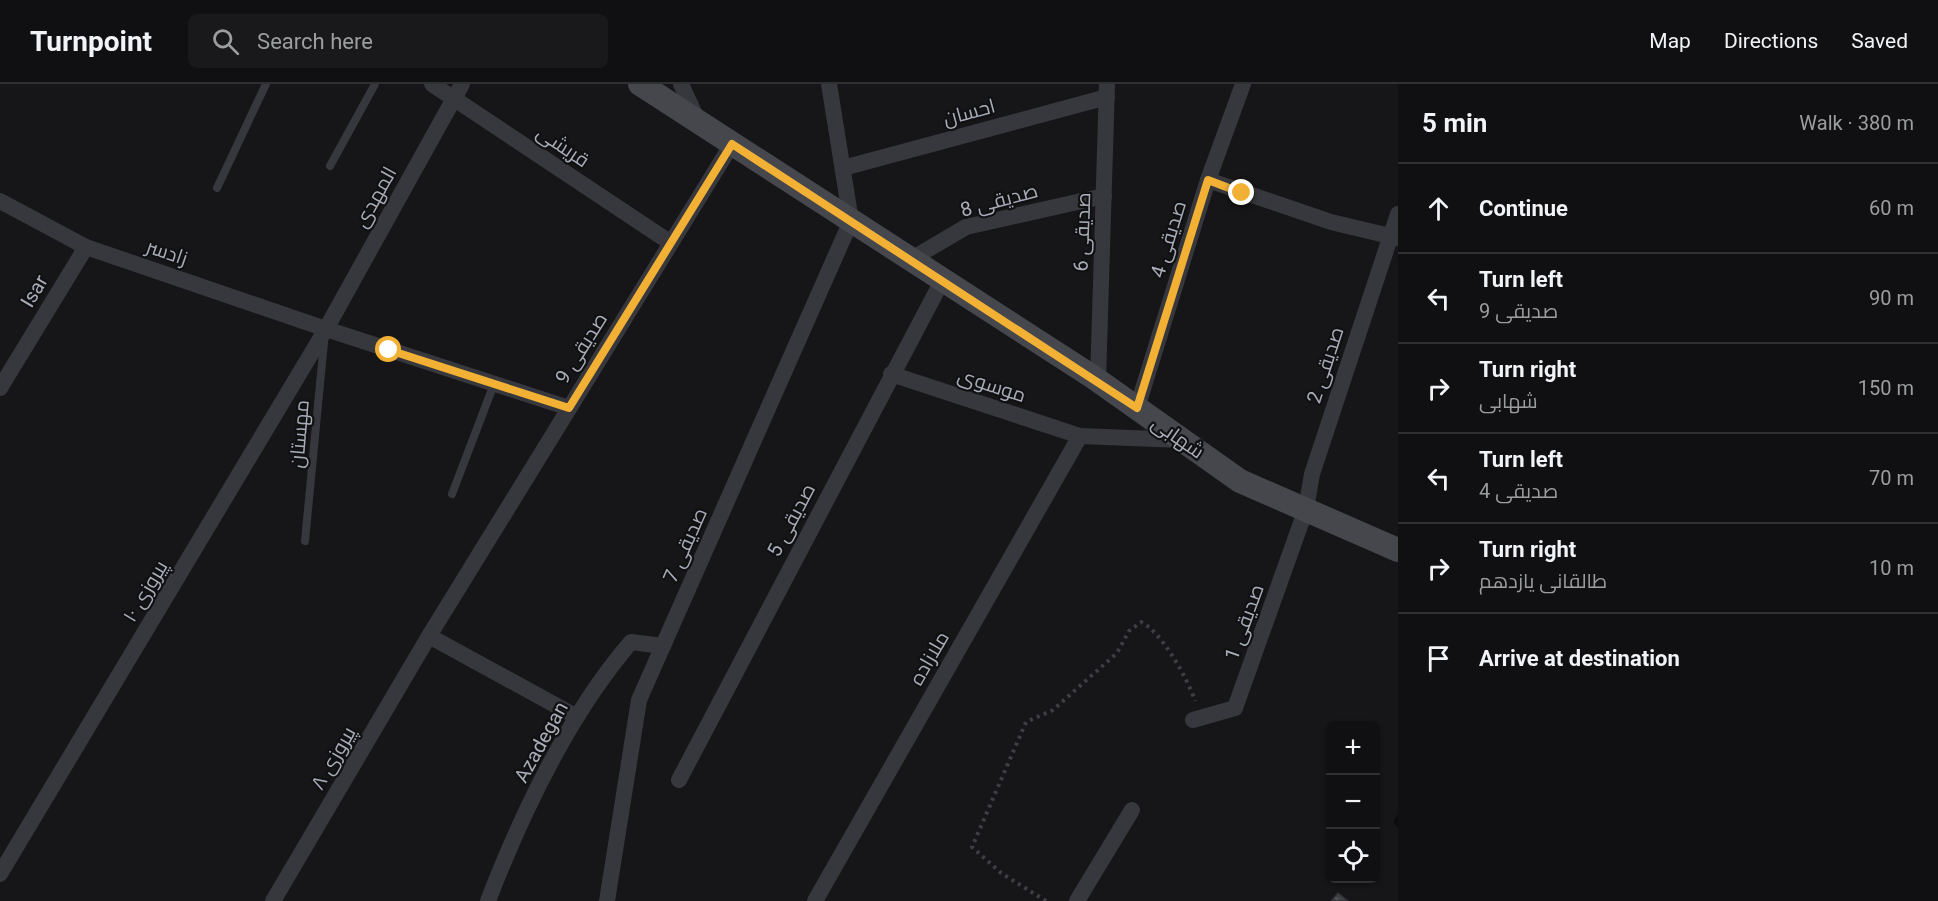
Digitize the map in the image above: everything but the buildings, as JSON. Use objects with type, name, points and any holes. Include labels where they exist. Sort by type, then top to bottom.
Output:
[{"type":"street","name":"قریشی","points":[[432,84],[458,91],[671,243]]},
{"type":"street","name":"شهابی","points":[[640,84],[1098,381],[1240,481],[1398,550]]},
{"type":"street","points":[[681,84],[699,122]]},
{"type":"street","points":[[829,84],[851,221]]},
{"type":"street","name":"صدیقی 4","points":[[1137,408],[1208,180],[1243,84]]},
{"type":"street","name":"احسان","points":[[843,168],[1107,90]]},
{"type":"street","name":"صدیقی 6","points":[[1098,381],[1107,90]]},
{"type":"street","name":"المهدی","points":[[326,329],[458,91]]},
{"type":"street","name":"صدیقی 9","points":[[429,636],[732,144]]},
{"type":"street","points":[[1208,180],[1331,222],[1394,237]]},
{"type":"street","name":"صدیقی 8","points":[[910,260],[966,227],[1104,196]]},
{"type":"street","name":"زادسر","points":[[0,201],[86,247],[326,329],[569,408]]},
{"type":"street","name":"صدیقی 2","points":[[1306,509],[1312,474],[1394,237],[1398,214]]},
{"type":"street","name":"صدیقی 7","points":[[607,901],[639,700],[851,221]]},
{"type":"street","name":"Isar","points":[[0,388],[86,247]]},
{"type":"street","name":"صدیقی 5","points":[[679,780],[942,280]]},
{"type":"street","name":"پیروزی ١٠","points":[[0,874],[326,329]]},
{"type":"street","name":"موسوی","points":[[891,374],[1080,436],[1183,440]]},
{"type":"street","name":"ملازاده","points":[[815,901],[1080,436]]},
{"type":"street","name":"صدیقی 1","points":[[1193,720],[1235,708],[1306,509]]},
{"type":"street","points":[[429,636],[577,717]]},
{"type":"street","name":"پیروزی ٨","points":[[273,901],[429,636]]},
{"type":"street","name":"Azadegan","points":[[488,901],[519,828],[577,717],[631,642],[663,646]]},
{"type":"street","points":[[1077,901],[1132,810]]},
{"type":"lane","points":[[216,188],[266,84]]},
{"type":"lane","points":[[330,166],[375,84]]},
{"type":"lane","name":"مهستان","points":[[305,541],[314,461],[320,365],[326,329]]},
{"type":"lane","points":[[452,494],[494,384]]},
{"type":"path","points":[[1046,901],[1001,873],[972,848],[1026,722],[1053,710],[1117,653],[1129,631],[1140,622],[1152,627],[1190,687],[1196,704],[1193,720]]},
{"type":"route","points":[[389,350],[569,408],[732,144],[1093,377],[1137,408],[1208,180],[1242,193]]}]
